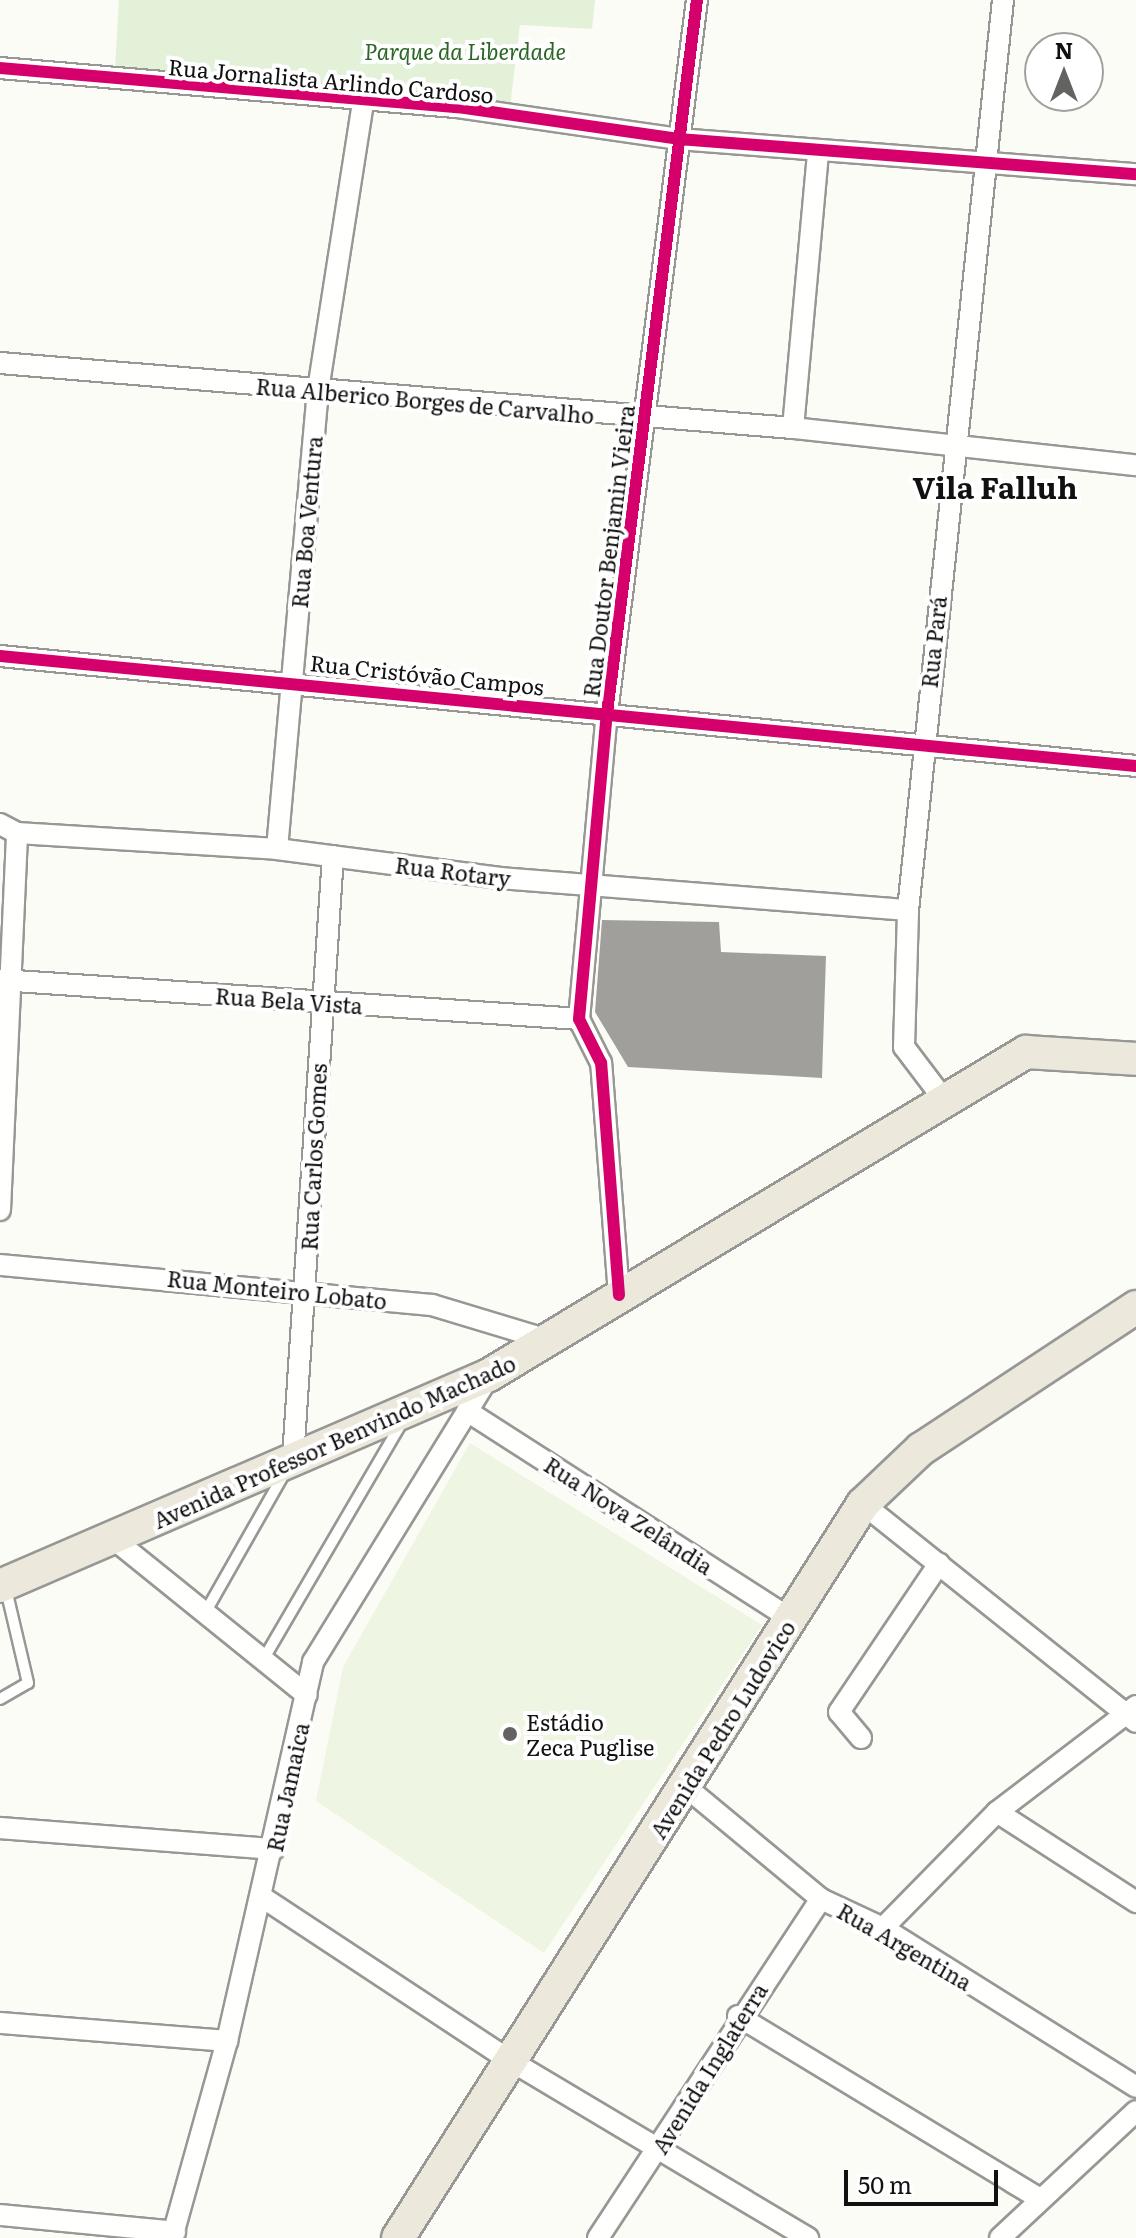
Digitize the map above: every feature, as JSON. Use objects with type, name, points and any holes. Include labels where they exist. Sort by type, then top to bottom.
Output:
[{"type":"main road","name":"Avenida Professor Benvindo Machado","points":[[2,1585],[116,1541],[293,1458],[489,1375],[942,1097],[1026,1052],[1136,1059]]},
{"type":"main road","name":"Avenida Pedro Ludovico","points":[[398,2238],[863,1504],[921,1449],[1136,1307]]},
{"type":"street","name":"Rua Doutor Benjamin Vieira","points":[[579,1019],[588,885],[607,713],[697,0]]},
{"type":"street","name":"Rua Pará","points":[[942,1097],[904,1047],[908,910],[953,449],[988,168],[1003,0]]},
{"type":"street","name":"Rua Jornalista Arlindo Cardoso","points":[[0,68],[363,101],[678,139],[988,168],[1136,174]]},
{"type":"street","name":"Rua Boa Ventura","points":[[277,849],[318,390],[363,101]]},
{"type":"street","points":[[793,428],[818,152]]},
{"type":"street","name":"Rua Alberico Borges de Carvalho","points":[[0,363],[793,428],[953,449],[1136,465]]},
{"type":"street","name":"Rua Cristóvão Campos","points":[[0,656],[291,680],[1136,766]]},
{"type":"street","points":[[0,1210],[9,828]]},
{"type":"street","name":"Rua Rotary","points":[[9,828],[277,849],[588,885],[908,910]]},
{"type":"street","name":"Rua Carlos Gomes","points":[[293,1458],[333,856]]},
{"type":"street","name":"Rua Bela Vista","points":[[7,980],[579,1019]]},
{"type":"street","points":[[579,1019],[601,1063],[619,1295]]},
{"type":"street","name":"Rua Monteiro Lobato","points":[[0,1265],[305,1288],[432,1305],[548,1340]]},
{"type":"street","name":"Rua Jamaica","points":[[173,2235],[227,2041],[274,1849],[313,1662],[489,1375]]},
{"type":"street","name":"Rua Nova Zelândia","points":[[467,1411],[791,1619]]},
{"type":"street","points":[[863,1504],[1132,1714],[997,1812],[883,1928]]},
{"type":"street","points":[[116,1541],[307,1695]]},
{"type":"street","points":[[861,1738],[839,1712],[939,1564]]},
{"type":"street","name":"Rua Argentina","points":[[686,1787],[821,1899],[883,1928],[1136,2087]]},
{"type":"street","points":[[997,1812],[1136,1902]]},
{"type":"street","points":[[0,1828],[274,1849]]},
{"type":"street","points":[[262,1897],[511,2061],[659,2149],[782,2232],[808,2238]]},
{"type":"street","name":"Avenida Inglaterra","points":[[598,2238],[659,2149],[738,2016],[821,1899]]},
{"type":"street","points":[[738,2016],[1037,2197]]},
{"type":"street","points":[[0,2023],[227,2041]]},
{"type":"street","points":[[1000,2238],[1037,2197],[1136,2111]]},
{"type":"street","points":[[0,2215],[173,2235]]},
{"type":"lane","points":[[263,1660],[411,1408]]},
{"type":"lane","points":[[205,1613],[293,1458]]},
{"type":"lane","points":[[0,1699],[28,1683],[2,1585]]},
{"type":"green space","name":"Parque da Liberdade","points":[[119,0],[595,0],[592,29],[520,25],[510,107],[115,68]]},
{"type":"green space","name":"Estádio Zeca Puglise","points":[[470,1443],[762,1625],[544,1953],[316,1801],[343,1667]]},
{"type":"building","points":[[602,920],[719,922],[721,952],[826,956],[822,1078],[628,1067],[595,1012]]},
{"type":"cycle path","points":[[619,1295],[601,1063],[579,1019],[607,713],[697,0]]},
{"type":"cycle path","points":[[0,68],[457,107],[678,139],[1136,174]]},
{"type":"cycle path","points":[[0,656],[1136,766]]},
{"type":"place","name":"Estádio Zeca Puglise","points":[[510,1734]]},
{"type":"district","name":"Vila Falluh","points":[[995,486]]}]
